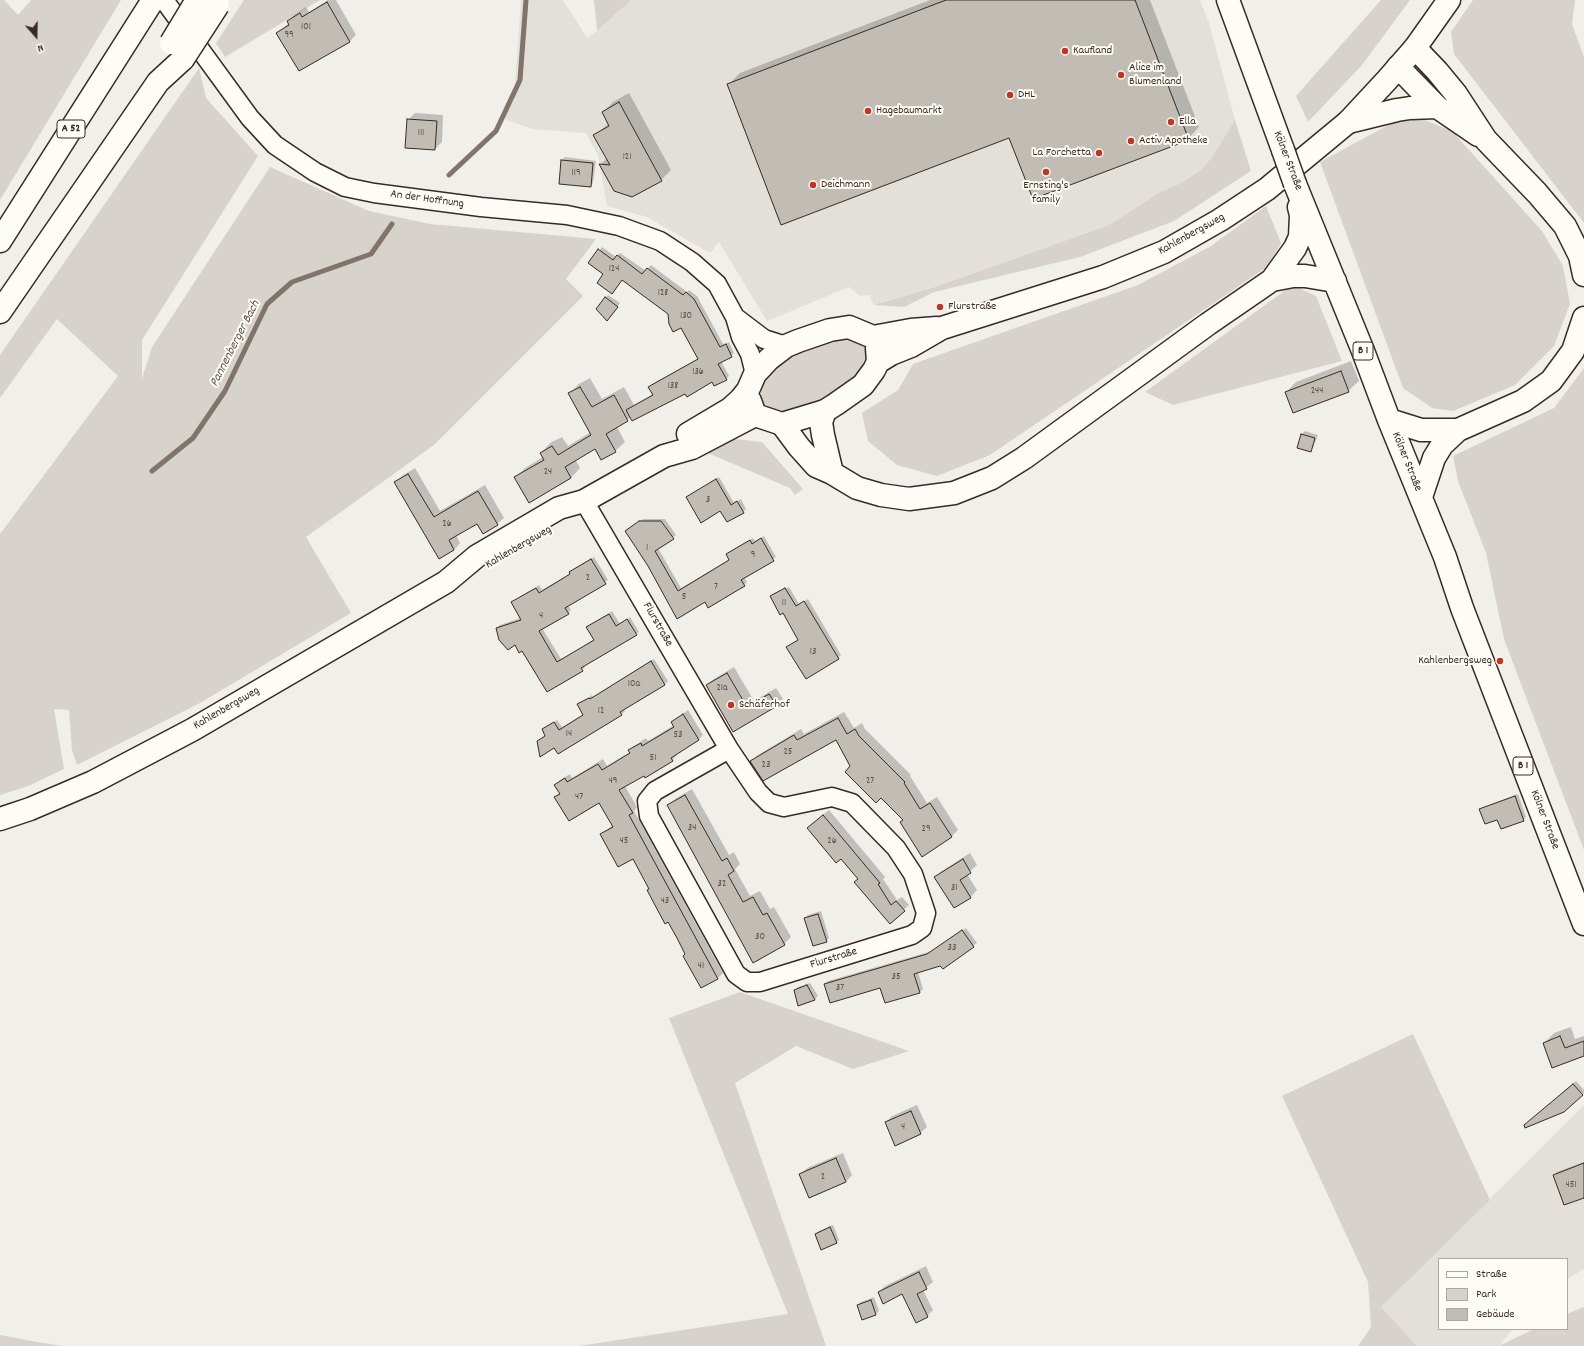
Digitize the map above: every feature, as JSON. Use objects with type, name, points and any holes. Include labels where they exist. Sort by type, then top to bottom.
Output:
[{"type":"main road","points":[[177,51],[197,0]]},
{"type":"main road","name":"Kölner Straße","points":[[1228,0],[1296,184],[1445,557],[1467,622],[1584,924]]},
{"type":"main road","name":"Kahlenbergsweg","points":[[782,424],[825,410],[836,404],[863,385],[878,362],[891,354],[911,346],[942,328],[1103,277],[1164,252],[1220,220],[1268,189],[1348,122],[1415,48],[1449,0]]},
{"type":"main road","points":[[0,312],[158,82],[177,51],[220,2]]},
{"type":"main road","name":"A 52","points":[[0,241],[148,9]]},
{"type":"main road","points":[[1415,48],[1456,94],[1486,140],[1537,193],[1564,226],[1580,256],[1584,275]]},
{"type":"main road","points":[[1398,67],[1437,107],[1486,140]]},
{"type":"main road","points":[[1348,122],[1403,109],[1437,107]]},
{"type":"main road","points":[[752,382],[749,400],[756,415],[766,420],[782,424],[799,447],[816,466],[832,473],[857,488],[881,495],[909,499],[954,493],[992,478],[1024,458],[1208,324],[1272,280],[1295,248],[1300,237],[1301,215],[1296,184]]},
{"type":"main road","points":[[1272,280],[1293,276],[1305,276],[1335,281]]},
{"type":"main road","points":[[1420,497],[1434,458],[1442,445],[1458,430],[1523,401],[1551,381],[1573,351],[1584,318]]},
{"type":"main road","name":"Kahlenbergsweg","points":[[664,456],[684,436],[730,409],[740,400],[768,359],[786,346],[830,330],[849,327],[873,338],[911,330],[942,328]]},
{"type":"main road","points":[[873,338],[877,348],[878,362]]},
{"type":"main road","points":[[825,410],[821,422],[822,435],[832,473]]},
{"type":"main road","name":"Kahlenbergsweg","points":[[0,819],[30,809],[93,782],[192,730],[446,582],[485,568],[564,521],[584,501],[664,456],[692,448],[756,415]]},
{"type":"main road","points":[[1389,420],[1421,430],[1458,430]]},
{"type":"street","name":"An der Hoffnung","points":[[164,0],[250,118],[275,145],[315,172],[345,186],[374,193],[481,207],[567,215],[619,226],[660,241],[692,262],[717,284],[736,317],[741,337],[750,354],[752,382]]},
{"type":"street","name":"An der Hoffnung","points":[[736,317],[764,339],[786,346]]},
{"type":"street","name":"Flurstraße","points":[[584,501],[729,749],[758,792],[769,803],[784,807],[832,797],[852,803],[896,848],[913,874],[926,913],[922,928],[912,935],[760,982],[747,982],[736,974],[649,816],[647,801],[655,791],[729,749]]},
{"type":"shaded area","points":[[520,0],[563,0],[587,38],[597,31],[631,0],[1200,0],[1209,23],[1235,120],[1212,157],[1201,170],[1181,183],[1158,193],[1109,225],[935,287],[874,305],[869,295],[860,296],[849,287],[767,321],[719,242],[710,253],[647,217],[607,206],[598,155],[586,133],[532,129],[502,118],[514,99]]},
{"type":"shaded area","points":[[1584,1105],[1584,1269],[1568,1278],[1568,1258],[1438,1258],[1438,1330],[1512,1330],[1499,1346],[1399,1346],[1381,1307]]},
{"type":"green space","points":[[0,0],[4,0],[18,15],[31,0],[121,0],[0,200]]},
{"type":"green space","points":[[244,0],[320,0],[225,57],[216,43]]},
{"type":"green space","points":[[594,0],[631,0],[597,31]]},
{"type":"green space","points":[[1381,0],[1410,0],[1362,65],[1308,122],[1296,96]]},
{"type":"green space","points":[[1473,0],[1575,0],[1572,24],[1584,57],[1584,223],[1454,54],[1451,32]]},
{"type":"green space","points":[[199,68],[206,98],[258,156],[142,340],[142,379],[152,347],[270,167],[369,211],[430,224],[596,239],[566,279],[583,296],[434,445],[306,537],[351,613],[200,703],[77,765],[72,750],[69,710],[54,709],[64,769],[28,786],[0,795],[0,534],[118,376],[57,319],[0,398],[0,355]]},
{"type":"green space","points":[[1422,119],[1452,131],[1542,231],[1563,266],[1570,304],[1554,346],[1515,385],[1453,411],[1432,408],[1403,388],[1320,162],[1392,123]]},
{"type":"green space","points":[[1235,120],[1251,171],[1174,221],[1080,257],[934,292],[904,307],[874,305],[935,287],[1109,225],[1158,193],[1181,183],[1201,170],[1212,157]]},
{"type":"green space","points":[[1266,206],[1281,243],[1267,267],[990,455],[937,476],[897,465],[868,441],[862,413],[898,390],[913,364],[1138,285],[1211,246]]},
{"type":"green space","points":[[1299,288],[1316,296],[1342,361],[1173,405],[1145,392],[1287,289]]},
{"type":"green space","points":[[850,338],[862,340],[872,354],[859,375],[823,401],[786,415],[764,408],[761,395],[762,384],[775,365],[784,358],[809,347],[839,339]]},
{"type":"green space","points":[[1584,368],[1584,850],[1504,639],[1486,553],[1458,481],[1453,456],[1554,408]]},
{"type":"green space","points":[[735,439],[762,442],[803,489],[795,495],[790,488],[710,454],[707,449]]},
{"type":"green space","points":[[740,992],[909,1051],[853,1069],[796,1046],[735,1083],[826,1346],[579,1346],[788,1314],[669,1018]]},
{"type":"green space","points":[[1413,1034],[1490,1200],[1381,1307],[1417,1346],[1358,1346],[1371,1327],[1368,1282],[1282,1096]]},
{"type":"green space","points":[[1584,1307],[1584,1346],[1499,1346],[1532,1330],[1568,1330],[1568,1314]]},
{"type":"green space","points":[[0,1335],[37,1342],[63,1346],[0,1346]]},
{"type":"building","points":[[946,0],[1135,0],[1189,140],[1033,199],[1009,138],[781,225],[727,84]]},
{"type":"building","points":[[327,2],[350,42],[299,71],[276,33],[289,25],[287,21],[300,13],[302,17]]},
{"type":"building","points":[[619,102],[662,181],[632,197],[614,191],[599,164],[610,165],[593,135],[609,126],[602,112]]},
{"type":"building","points":[[407,119],[437,121],[435,150],[405,148]]},
{"type":"building","points":[[561,160],[593,163],[591,187],[559,184]]},
{"type":"building","points":[[598,249],[613,260],[617,255],[642,274],[647,268],[683,295],[686,292],[694,299],[720,347],[726,344],[732,357],[718,364],[727,380],[714,386],[712,382],[687,397],[685,394],[632,421],[626,410],[653,395],[648,387],[698,359],[681,328],[673,332],[669,324],[668,314],[622,280],[612,294],[597,283],[603,274],[588,263]]},
{"type":"building","points":[[605,297],[618,307],[607,321],[596,309]]},
{"type":"building","points":[[1341,371],[1349,392],[1293,413],[1285,392]]},
{"type":"building","points":[[580,387],[592,407],[614,395],[628,421],[606,434],[616,452],[601,460],[595,449],[565,467],[571,478],[529,503],[514,477],[544,460],[540,453],[552,446],[558,455],[591,435],[568,393]]},
{"type":"building","points":[[1301,434],[1315,438],[1311,452],[1297,448]]},
{"type":"building","points":[[408,474],[434,517],[478,491],[498,525],[483,534],[477,524],[449,540],[454,550],[439,559],[394,482]]},
{"type":"building","points":[[716,479],[731,505],[737,501],[744,513],[727,522],[720,511],[701,523],[686,497]]},
{"type":"building","points":[[639,521],[661,521],[674,539],[655,551],[678,591],[729,560],[726,554],[750,540],[752,544],[761,538],[774,561],[741,580],[745,586],[708,608],[705,602],[677,619],[648,566],[625,531]]},
{"type":"building","points":[[591,559],[606,584],[565,608],[569,614],[539,631],[557,662],[594,640],[586,627],[609,614],[616,626],[627,619],[637,635],[581,668],[583,671],[547,692],[522,651],[519,653],[515,645],[508,650],[499,640],[496,628],[521,620],[511,602],[536,588],[539,593]]},
{"type":"building","points":[[785,588],[796,606],[804,601],[839,659],[806,679],[786,647],[798,640],[783,613],[780,615],[770,596]]},
{"type":"building","points":[[651,661],[665,685],[620,712],[622,715],[558,754],[554,748],[540,757],[537,741],[545,736],[542,729],[554,722],[559,730],[583,715],[577,704],[589,698],[590,699]]},
{"type":"building","points":[[727,673],[747,707],[769,694],[777,706],[733,732],[706,685]]},
{"type":"building","points":[[683,714],[699,740],[671,758],[673,761],[645,778],[644,776],[619,790],[633,813],[629,815],[718,979],[701,988],[683,956],[685,954],[677,938],[668,922],[665,924],[633,859],[618,867],[600,834],[613,827],[599,803],[569,821],[554,797],[560,794],[554,785],[565,778],[567,782],[598,764],[602,770],[630,753],[628,750],[641,743],[642,746],[674,727],[671,722]]},
{"type":"building","points":[[838,718],[847,734],[855,729],[859,736],[905,782],[904,783],[920,809],[930,803],[952,837],[922,857],[900,822],[903,820],[881,798],[876,803],[845,772],[850,766],[836,740],[763,781],[750,761],[794,735],[797,740]]},
{"type":"building","points":[[685,795],[722,861],[727,858],[734,871],[728,875],[743,902],[753,897],[763,915],[767,913],[785,945],[753,963],[667,805]]},
{"type":"building","points":[[1515,796],[1524,821],[1501,829],[1497,820],[1485,824],[1479,809]]},
{"type":"building","points":[[823,815],[880,883],[878,884],[891,905],[896,901],[905,911],[890,924],[854,882],[858,879],[841,859],[836,863],[807,828]]},
{"type":"building","points":[[963,859],[971,873],[960,880],[971,898],[954,908],[934,877]]},
{"type":"building","points":[[818,914],[827,942],[813,946],[804,918]]},
{"type":"building","points":[[962,930],[974,947],[943,969],[940,966],[914,974],[920,993],[885,1003],[880,988],[830,1003],[824,984],[927,954]]},
{"type":"building","points":[[807,985],[815,1000],[798,1006],[794,990]]},
{"type":"building","points":[[1560,1036],[1565,1048],[1584,1041],[1584,1056],[1552,1068],[1543,1043]]},
{"type":"building","points":[[1573,1084],[1583,1095],[1564,1112],[1525,1128],[1524,1125]]},
{"type":"building","points":[[911,1111],[921,1134],[895,1146],[885,1122]]},
{"type":"building","points":[[836,1158],[846,1182],[809,1198],[799,1174]]},
{"type":"building","points":[[1584,1163],[1584,1198],[1564,1205],[1553,1175]]},
{"type":"building","points":[[830,1227],[837,1243],[821,1250],[815,1234]]},
{"type":"building","points":[[919,1272],[927,1289],[917,1294],[928,1317],[916,1323],[902,1294],[883,1304],[878,1292]]},
{"type":"building","points":[[871,1300],[876,1315],[862,1320],[857,1305]]},
{"type":"waterway","name":"Pannenberger Bach","points":[[449,175],[496,131],[520,80],[526,0]]},
{"type":"waterway","name":"Pannenberger Bach","points":[[152,471],[193,438],[225,391],[267,304],[292,282],[371,254],[392,224]]},
{"type":"place","name":"Kaufland","points":[[1065,51]]},
{"type":"place","name":"Alice im Blumenland","points":[[1121,75]]},
{"type":"place","name":"DHL","points":[[1010,95]]},
{"type":"place","name":"Hagebaumarkt","points":[[868,111]]},
{"type":"place","name":"Ella","points":[[1171,122]]},
{"type":"place","name":"Activ Apotheke","points":[[1131,141]]},
{"type":"place","name":"La Forchetta","points":[[1099,153]]},
{"type":"place","name":"Ernsting's family","points":[[1046,172]]},
{"type":"place","name":"Deichmann","points":[[813,185]]},
{"type":"place","name":"Flurstraße","points":[[940,307]]},
{"type":"place","name":"Kahlenbergsweg","points":[[1500,661]]},
{"type":"place","name":"Schäferhof","points":[[731,705]]}]
